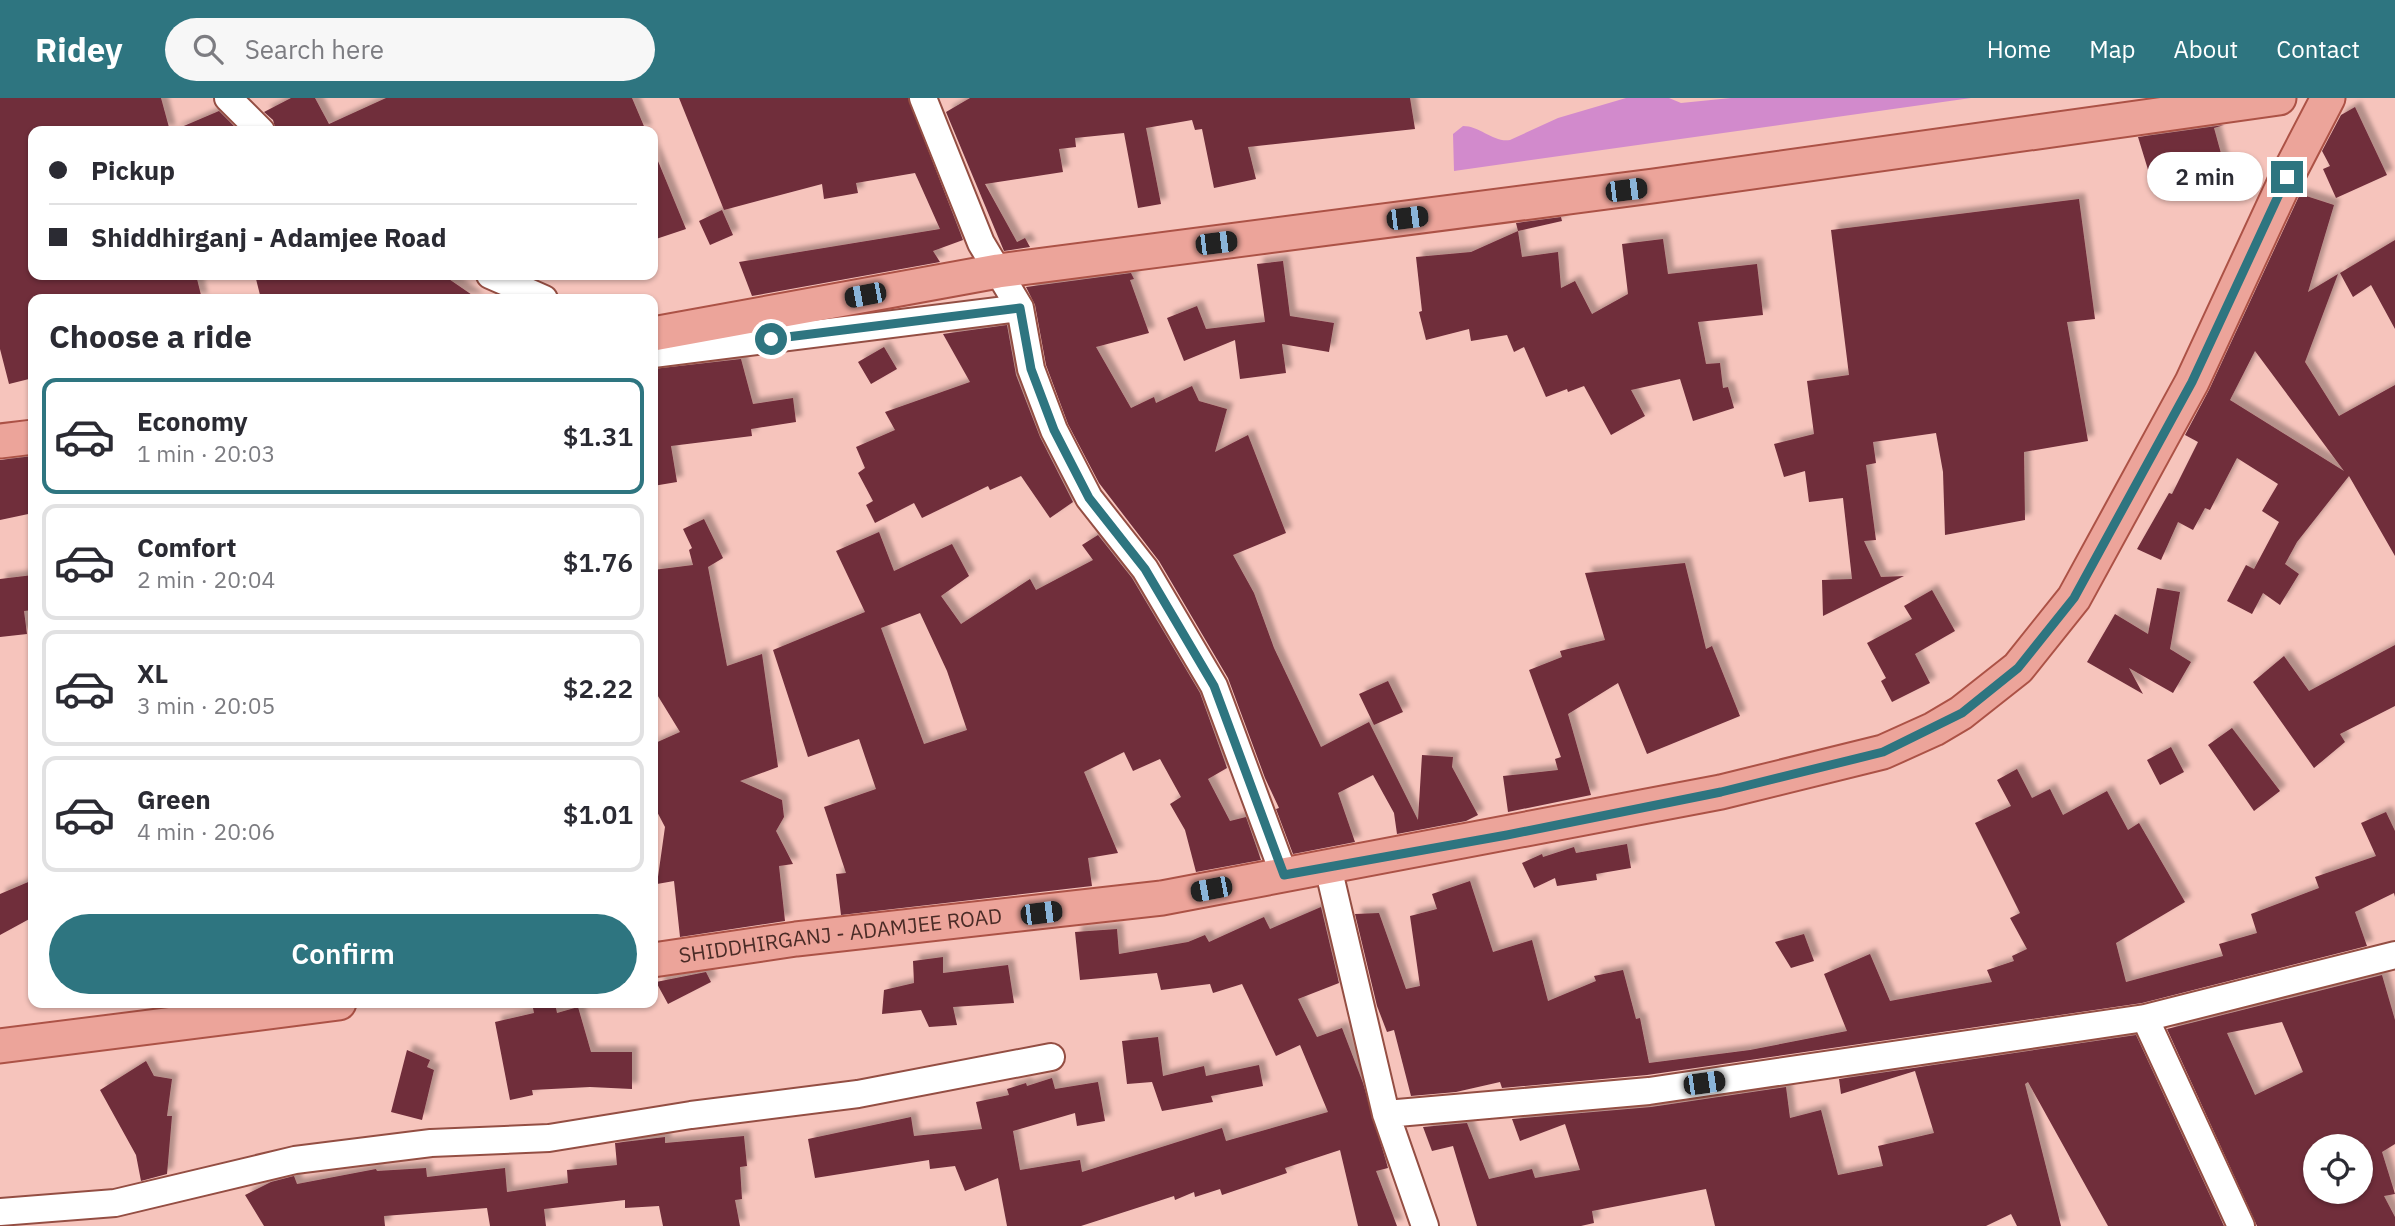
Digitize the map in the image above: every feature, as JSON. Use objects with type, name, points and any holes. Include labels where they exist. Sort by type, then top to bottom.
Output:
[{"type":"main road","points":[[658,333],[998,271],[1653,186],[2279,98]]},
{"type":"main road","name":"SHIDDHIRGANJ - ADAMJEE ROAD","points":[[658,959],[796,939],[1163,898],[1507,835],[1721,792],[1883,752],[1962,713],[2018,668],[2074,598],[2192,382],[2287,177],[2328,98]]},
{"type":"main road","points":[[0,441],[28,438]]},
{"type":"main road","points":[[0,1046],[290,1008]]},
{"type":"street","points":[[228,98],[256,126]]},
{"type":"street","points":[[923,98],[981,243],[1020,308],[1031,369],[1054,430],[1089,498],[1145,569],[1214,686],[1284,875]]},
{"type":"street","points":[[501,280],[533,294]]},
{"type":"street","points":[[658,353],[1020,308]]},
{"type":"street","points":[[1328,867],[1386,1114],[1425,1226]]},
{"type":"street","points":[[1386,1114],[1649,1091],[2146,1018],[2395,956]]},
{"type":"street","points":[[2146,1018],[2241,1226]]},
{"type":"street","points":[[0,1212],[115,1203],[295,1160],[432,1143],[549,1138],[691,1115],[858,1094],[1051,1057]]},
{"type":"shaded area","points":[[1626,98],[1669,98],[1681,103],[1731,98],[1971,98],[1454,171],[1453,134],[1463,126],[1498,139],[1510,140],[1558,118]]},
{"type":"building","points":[[0,98],[161,98],[169,126],[28,126],[28,280],[197,280],[201,294],[28,294],[28,379],[9,384],[0,349]]},
{"type":"building","points":[[291,98],[315,98],[329,124],[386,98],[632,98],[644,126],[275,126],[273,120],[264,112]]},
{"type":"building","points":[[679,98],[908,98],[963,240],[933,251],[940,262],[752,296],[739,262],[940,229],[915,173],[856,183],[858,193],[824,199],[822,184],[724,210]]},
{"type":"building","points":[[970,98],[1410,98],[1415,129],[1248,147],[1256,179],[1214,188],[1202,129],[1195,130],[1192,120],[1146,128],[1161,204],[1138,208],[1124,133],[1075,138],[1076,147],[1059,149],[1063,172],[985,184],[1017,242],[1025,238],[1030,247],[1004,251],[946,112]]},
{"type":"building","points":[[2355,107],[2387,175],[2336,198],[2323,169],[2330,166],[2322,151],[2341,115]]},
{"type":"building","points":[[219,111],[234,126],[184,126]]},
{"type":"building","points":[[2224,125],[2214,128],[2225,168],[2153,186],[2138,137]]},
{"type":"building","points":[[658,161],[686,229],[658,238]]},
{"type":"building","points":[[2300,194],[2334,205],[2308,292],[2338,274],[2305,362],[2339,416],[2395,385],[2395,556],[2349,476],[2297,542],[2285,564],[2299,574],[2280,605],[2263,593],[2252,614],[2227,601],[2246,565],[2254,569],[2279,522],[2262,511],[2278,484],[2237,458],[2210,510],[2205,508],[2193,530],[2178,522],[2161,560],[2137,549],[2169,493],[2172,494],[2198,442],[2185,435],[2209,390]],"holes":[[[2255,351],[2344,471],[2230,400]]]},
{"type":"building","points":[[2079,199],[2095,319],[2067,322],[2088,441],[2024,452],[2025,520],[1945,535],[1943,472],[1936,433],[1873,442],[1876,463],[1866,465],[1876,540],[1864,541],[1881,577],[1904,576],[1823,616],[1822,580],[1852,579],[1843,498],[1809,502],[1805,471],[1784,477],[1774,444],[1814,434],[1807,381],[1849,375],[1831,230]]},
{"type":"building","points":[[722,210],[733,235],[710,245],[699,221]]},
{"type":"building","points":[[1561,217],[1562,221],[1518,231],[1516,223]]},
{"type":"building","points":[[1518,231],[1522,257],[1558,252],[1561,288],[1575,281],[1592,314],[1628,294],[1622,244],[1663,239],[1668,274],[1757,264],[1763,315],[1698,322],[1706,364],[1720,363],[1723,388],[1728,387],[1734,408],[1693,421],[1680,379],[1631,390],[1645,416],[1611,435],[1584,386],[1546,397],[1524,347],[1514,352],[1507,335],[1471,341],[1469,329],[1426,340],[1419,312],[1422,311],[1416,257],[1471,252]]},
{"type":"building","points":[[2395,240],[2395,329],[2371,285],[2353,297],[2340,273]]},
{"type":"building","points":[[1283,261],[1290,316],[1334,323],[1329,352],[1282,344],[1286,373],[1240,379],[1235,340],[1184,361],[1167,318],[1197,306],[1206,329],[1265,322],[1257,264]]},
{"type":"building","points":[[1131,273],[1134,279],[1130,280],[1149,333],[1096,347],[1131,408],[1154,397],[1156,403],[1192,386],[1199,401],[1227,409],[1215,452],[1248,435],[1286,533],[1233,555],[1254,593],[1274,648],[1321,747],[1369,722],[1418,820],[1422,755],[1453,757],[1452,767],[1478,815],[1466,821],[1397,834],[1394,813],[1373,775],[1338,793],[1355,842],[1293,854],[1276,809],[1279,808],[1228,678],[1159,561],[1099,483],[1068,424],[1046,365],[1035,305],[1026,287]]},
{"type":"building","points":[[256,280],[450,280],[471,294],[260,294]]},
{"type":"building","points":[[1007,325],[1016,375],[1040,437],[1073,502],[1050,518],[1021,476],[990,490],[988,486],[922,518],[914,503],[875,523],[866,505],[873,501],[858,473],[865,468],[856,447],[895,430],[885,412],[970,382],[943,334]]},
{"type":"building","points":[[884,347],[897,369],[871,384],[858,362]]},
{"type":"building","points":[[741,359],[753,404],[793,398],[796,422],[751,429],[752,436],[671,446],[677,482],[658,485],[658,368]]},
{"type":"building","points":[[28,457],[28,514],[0,520],[0,460]]},
{"type":"building","points":[[704,519],[723,558],[708,567],[727,666],[762,654],[778,767],[740,781],[782,800],[784,817],[776,831],[793,864],[779,866],[785,921],[680,937],[674,881],[658,884],[665,827],[658,814],[658,742],[680,732],[658,696],[658,569],[693,565],[689,550],[692,548],[683,529]]},
{"type":"building","points":[[879,532],[894,571],[952,544],[969,576],[941,596],[961,624],[1030,579],[1036,590],[1093,560],[1082,545],[1098,535],[1132,578],[1200,693],[1227,768],[1208,779],[1230,821],[1246,817],[1261,860],[1196,872],[1185,830],[1170,804],[1181,797],[1160,759],[1133,771],[1124,752],[1084,772],[1118,853],[1088,858],[1092,886],[841,915],[836,874],[846,873],[824,807],[876,789],[859,739],[808,757],[773,650],[865,612],[836,551]],"holes":[[[920,613],[947,671],[967,730],[924,744],[881,628]]]},
{"type":"building","points":[[1685,563],[1706,649],[1712,646],[1740,716],[1647,754],[1618,683],[1568,714],[1591,795],[1508,812],[1503,776],[1558,770],[1555,759],[1561,757],[1529,670],[1562,657],[1560,651],[1605,640],[1585,573]]},
{"type":"building","points":[[28,576],[28,611],[24,611],[27,634],[0,637],[0,579]]},
{"type":"building","points":[[2157,588],[2180,592],[2170,649],[2191,662],[2173,693],[2129,668],[2143,694],[2087,662],[2115,614],[2148,634]]},
{"type":"building","points":[[1932,590],[1955,631],[1915,654],[1930,683],[1892,702],[1881,681],[1886,678],[1867,643],[1912,619],[1904,606]]},
{"type":"building","points":[[2395,645],[2395,706],[2340,734],[2345,742],[2314,768],[2253,682],[2284,656],[2309,691]]},
{"type":"building","points":[[1388,681],[1403,712],[1374,725],[1359,694]]},
{"type":"building","points":[[2232,728],[2280,791],[2254,811],[2208,745]]},
{"type":"building","points":[[2171,747],[2184,772],[2160,785],[2147,760]]},
{"type":"building","points":[[2017,769],[2032,798],[2050,789],[2063,815],[2107,791],[2128,830],[2139,823],[2185,902],[2116,943],[2126,982],[2223,956],[2219,944],[2257,933],[2251,914],[2319,888],[2315,877],[2376,856],[2361,823],[2386,812],[2395,831],[2395,897],[2394,893],[2355,912],[2367,946],[2142,1003],[1647,1075],[1502,1088],[1500,1082],[1456,1092],[1411,1096],[1394,1030],[1387,1032],[1377,1006],[1355,914],[1379,913],[1406,989],[1420,986],[1410,916],[1437,909],[1432,894],[1470,881],[1493,952],[1532,940],[1548,1001],[1596,981],[1594,976],[1623,970],[1636,1019],[1640,1018],[1649,1063],[1750,1050],[1847,1031],[1824,974],[1870,954],[1890,1001],[1992,982],[1987,970],[2014,961],[2012,956],[2027,949],[2010,918],[2020,913],[1975,823],[2011,806],[1997,780]]},
{"type":"building","points":[[1627,844],[1631,868],[1596,874],[1597,880],[1557,886],[1555,878],[1534,888],[1522,863],[1542,854],[1543,857],[1574,847],[1576,853]]},
{"type":"building","points":[[28,882],[28,920],[0,935],[0,894]]},
{"type":"building","points":[[1321,907],[1339,983],[1298,999],[1317,1037],[1342,1028],[1363,1083],[1388,1168],[1376,1171],[1397,1226],[1358,1226],[1340,1150],[1285,1168],[1287,1173],[1222,1195],[1220,1189],[1195,1197],[1194,1192],[1175,1200],[1174,1196],[1081,1226],[1007,1226],[998,1178],[965,1191],[955,1166],[930,1169],[929,1160],[815,1178],[808,1139],[911,1117],[914,1136],[982,1129],[976,1102],[1009,1095],[1007,1089],[1052,1078],[1055,1089],[1098,1082],[1105,1121],[1077,1126],[1075,1113],[1013,1131],[1020,1170],[1080,1160],[1082,1172],[1222,1128],[1226,1141],[1328,1112],[1300,1045],[1276,1056],[1242,984],[1213,993],[1210,984],[1161,990],[1157,973],[1080,980],[1075,932],[1117,929],[1119,954],[1188,942],[1205,935],[1209,942],[1264,917],[1270,929]]},
{"type":"building","points":[[1804,934],[1814,961],[1791,968],[1775,942]]},
{"type":"building","points":[[943,957],[943,973],[1008,965],[1014,1003],[953,1007],[957,1025],[929,1027],[921,1010],[882,1014],[884,990],[914,983],[913,961]]},
{"type":"building","points":[[706,972],[711,982],[668,1004],[658,982]]},
{"type":"building","points":[[2382,975],[2395,1020],[2395,1144],[2382,1152],[2395,1194],[2384,1196],[2395,1217],[2395,1226],[2257,1226],[2167,1029]],"holes":[[[2282,1022],[2303,1072],[2255,1095],[2227,1033]]]},
{"type":"building","points":[[533,1008],[556,1008],[557,1013],[578,1008],[591,1052],[632,1052],[632,1089],[590,1087],[532,1090],[533,1095],[510,1100],[495,1022],[534,1013]]},
{"type":"building","points":[[2136,1035],[2224,1226],[2108,1226],[2028,1082],[2025,1084],[2061,1226],[2017,1226],[2011,1214],[1986,1226],[1715,1226],[1706,1189],[1592,1211],[1594,1223],[1581,1226],[1477,1226],[1453,1146],[1432,1151],[1423,1127],[1467,1123],[1489,1179],[1532,1169],[1535,1178],[1580,1170],[1565,1124],[1520,1141],[1512,1119],[1651,1107],[1786,1087],[1790,1118],[1821,1110],[1838,1175],[1883,1166],[1878,1146],[1934,1133],[1915,1071],[1841,1094],[1839,1079]]},
{"type":"building","points":[[1158,1037],[1163,1076],[1204,1066],[1206,1076],[1259,1065],[1263,1086],[1211,1096],[1213,1102],[1162,1111],[1152,1082],[1127,1084],[1122,1041]]},
{"type":"building","points":[[407,1050],[430,1060],[427,1067],[434,1070],[422,1120],[391,1112]]},
{"type":"building","points":[[146,1061],[154,1076],[172,1079],[167,1116],[172,1116],[167,1174],[141,1181],[136,1155],[100,1090]]},
{"type":"building","points":[[744,1136],[747,1166],[740,1167],[742,1199],[735,1200],[740,1226],[663,1226],[659,1206],[625,1208],[625,1200],[544,1209],[546,1226],[490,1226],[487,1208],[384,1216],[385,1226],[264,1226],[245,1195],[271,1182],[294,1176],[297,1184],[376,1169],[426,1168],[427,1177],[505,1168],[507,1192],[568,1183],[567,1170],[617,1165],[615,1143],[665,1137],[665,1143]]},
{"type":"route","points":[[771,339],[1020,308],[1031,369],[1054,430],[1089,498],[1145,569],[1214,686],[1284,875],[1507,835],[1721,792],[1883,752],[1962,713],[2018,668],[2074,598],[2192,382],[2287,177]]}]
